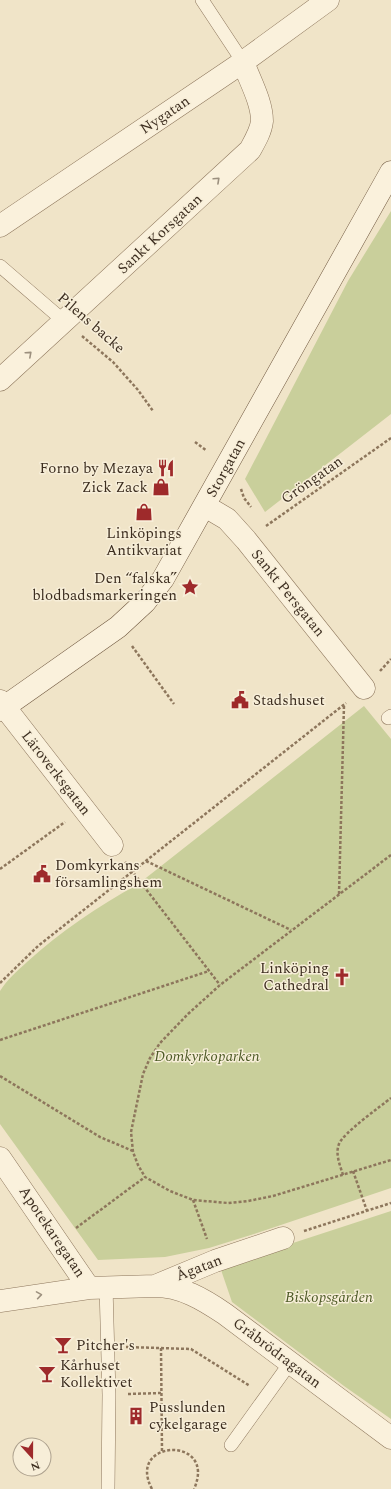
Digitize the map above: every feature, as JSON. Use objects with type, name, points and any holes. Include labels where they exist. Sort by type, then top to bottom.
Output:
[{"type":"street","name":"Nygatan","points":[[0,226],[243,62],[328,0]]},
{"type":"street","name":"Sankt Korsgatan","points":[[0,380],[65,322],[250,150],[257,137],[262,122],[260,106],[243,62]]},
{"type":"street","name":"Storgatan","points":[[2,706],[109,634],[145,602],[163,579],[391,172]]},
{"type":"street","name":"Sankt Persgatan","points":[[205,506],[227,519],[246,540],[364,688]]},
{"type":"street","name":"Läroverksgatan","points":[[2,706],[112,845]]},
{"type":"street","name":"Apotekaregatan","points":[[0,1158],[66,1236],[98,1287]]},
{"type":"street","name":"Ågatan","points":[[0,1301],[98,1287],[155,1286],[215,1261],[283,1238]]},
{"type":"street","name":"Gråbrödragatan","points":[[155,1286],[167,1286],[187,1292],[206,1301],[391,1438]]},
{"type":"lane","points":[[202,0],[243,62]]},
{"type":"lane","name":"Pilens backe","points":[[0,266],[65,322]]},
{"type":"lane","points":[[98,1287],[107,1347],[109,1395],[108,1489]]},
{"type":"lane","points":[[231,1445],[290,1363]]},
{"type":"path","name":"Pilens backe","points":[[65,322],[113,362],[138,390],[153,411]]},
{"type":"path","name":"Gröngatan","points":[[246,540],[391,438]]},
{"type":"path","points":[[240,484],[244,498],[252,510]]},
{"type":"path","points":[[141,659],[174,704]]},
{"type":"path","points":[[0,983],[38,946],[364,688]]},
{"type":"path","points":[[338,894],[344,704]]},
{"type":"path","points":[[0,870],[83,808]]},
{"type":"path","points":[[391,855],[220,985],[188,1014],[160,1043],[150,1058],[143,1074],[131,1132],[133,1152],[145,1177],[159,1186],[193,1200],[228,1203],[273,1196],[391,1160]]},
{"type":"path","points":[[146,861],[292,930]]},
{"type":"path","points":[[133,872],[220,985]]},
{"type":"path","points":[[0,1040],[209,971]]},
{"type":"path","points":[[0,1076],[100,1137],[133,1152]]},
{"type":"path","points":[[343,1175],[338,1158],[339,1143],[351,1130],[391,1098]]},
{"type":"path","points":[[353,1171],[367,1211]]},
{"type":"path","points":[[66,1236],[145,1177]]},
{"type":"path","points":[[193,1200],[206,1235]]},
{"type":"path","points":[[283,1238],[391,1203]]},
{"type":"path","points":[[107,1347],[191,1348],[266,1396]]},
{"type":"path","points":[[161,1348],[162,1451]]},
{"type":"path","points":[[109,1395],[161,1393]]},
{"type":"path","points":[[152,1489],[148,1482],[147,1473],[149,1464],[154,1456],[162,1451],[171,1449],[181,1450],[189,1455],[195,1462],[198,1472],[194,1489]]},
{"type":"green space","points":[[391,211],[391,414],[265,512],[245,479],[348,281]]},
{"type":"green space","name":"Domkyrkoparken","points":[[364,706],[391,739],[391,1188],[209,1248],[165,1257],[98,1260],[0,1124],[0,991],[16,972],[53,940],[94,911],[137,885]]},
{"type":"green space","name":"Biskopsgården","points":[[391,1211],[391,1419],[344,1386],[232,1302],[220,1267]]},
{"type":"place","name":"Forno by Mezaya","points":[[166,468]]},
{"type":"place","name":"Zick Zack","points":[[161,487]]},
{"type":"place","name":"Linköpings Antikvariat","points":[[144,512]]},
{"type":"place","name":"Den “falska” blodbadsmarkeringen","points":[[190,587]]},
{"type":"place","name":"Stadshuset","points":[[240,700]]},
{"type":"place","name":"Domkyrkans församlingshem","points":[[42,874]]},
{"type":"place","name":"Linköping Cathedral","points":[[342,977]]},
{"type":"place","name":"Pitcher's","points":[[63,1345]]},
{"type":"place","name":"Kårhuset Kollektivet","points":[[47,1374]]},
{"type":"place","name":"Pusslunden cykelgarage","points":[[136,1416]]}]
